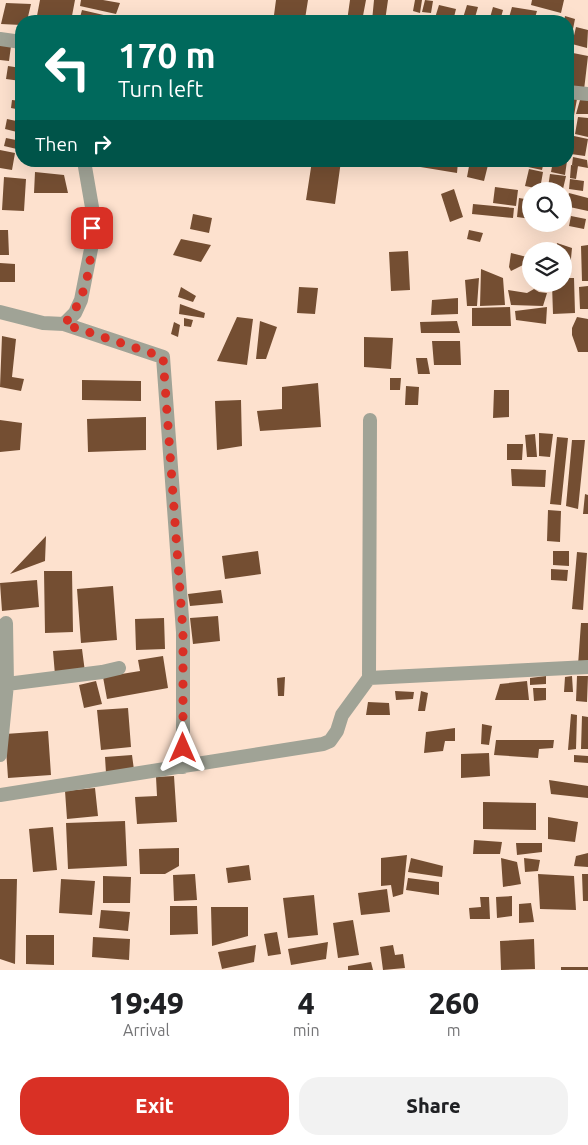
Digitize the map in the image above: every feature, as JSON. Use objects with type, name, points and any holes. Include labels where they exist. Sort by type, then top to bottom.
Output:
[{"type":"street","points":[[0,39],[15,41]]},
{"type":"street","points":[[574,93],[588,94]]},
{"type":"street","points":[[64,324],[75,313],[81,300],[92,244],[93,213],[85,167]]},
{"type":"street","points":[[0,312],[43,323],[64,324],[163,357],[183,632],[183,767]]},
{"type":"street","points":[[0,795],[327,743],[337,730],[342,715],[351,701],[370,678],[370,420]]},
{"type":"street","points":[[0,755],[7,684],[6,623]]},
{"type":"street","points":[[370,678],[588,667]]},
{"type":"street","points":[[7,684],[120,668]]},
{"type":"building","points":[[40,0],[75,0],[72,15],[37,15]]},
{"type":"building","points":[[81,0],[103,0],[120,3],[116,14],[80,6]]},
{"type":"building","points":[[276,0],[308,0],[306,15],[274,15]]},
{"type":"building","points":[[350,0],[366,0],[363,15],[348,15]]},
{"type":"building","points":[[374,0],[388,0],[386,15],[373,15]]},
{"type":"building","points":[[415,0],[422,0],[420,13],[413,11]]},
{"type":"building","points":[[425,0],[433,1],[431,13],[422,12]]},
{"type":"building","points":[[532,0],[564,0],[561,13],[531,5]]},
{"type":"building","points":[[6,3],[31,4],[28,15],[15,15],[15,25],[1,24]]},
{"type":"building","points":[[439,5],[456,9],[454,15],[436,15]]},
{"type":"building","points":[[467,5],[478,7],[476,15],[464,15]]},
{"type":"building","points":[[493,7],[503,10],[502,15],[491,15]]},
{"type":"building","points":[[512,7],[537,11],[536,15],[510,15]]},
{"type":"building","points":[[82,10],[104,15],[81,15]]},
{"type":"building","points":[[576,27],[588,30],[587,48],[574,45]]},
{"type":"building","points":[[0,44],[11,46],[9,61],[0,60]]},
{"type":"building","points":[[574,53],[588,56],[584,90],[574,88]]},
{"type":"building","points":[[8,66],[15,67],[15,80],[6,79]]},
{"type":"building","points":[[574,98],[577,99],[574,115]]},
{"type":"building","points":[[12,100],[15,100],[15,109],[11,108]]},
{"type":"building","points":[[580,100],[588,100],[588,114],[576,114]]},
{"type":"building","points":[[578,117],[588,118],[588,137],[575,134]]},
{"type":"building","points":[[7,119],[15,121],[15,132],[5,129]]},
{"type":"building","points":[[574,136],[588,139],[585,156],[574,154]]},
{"type":"building","points":[[6,138],[15,140],[15,149],[4,146]]},
{"type":"building","points":[[0,150],[15,153],[12,170],[0,168]]},
{"type":"building","points":[[574,157],[587,160],[588,168],[574,165]]},
{"type":"building","points":[[578,166],[576,179],[570,178],[571,167]]},
{"type":"building","points":[[311,167],[340,167],[335,204],[306,200]]},
{"type":"building","points":[[420,167],[458,167],[457,173]]},
{"type":"building","points":[[469,167],[488,167],[484,181],[467,177]]},
{"type":"building","points":[[528,167],[543,167],[542,170]]},
{"type":"building","points":[[552,167],[566,167],[565,175],[551,172]]},
{"type":"building","points":[[529,169],[543,172],[541,182],[526,182]]},
{"type":"building","points":[[35,172],[64,175],[68,193],[34,193]]},
{"type":"building","points":[[550,174],[566,176],[565,182],[549,182]]},
{"type":"building","points":[[4,177],[26,179],[24,211],[2,210]]},
{"type":"building","points":[[570,179],[584,181],[583,191],[572,189],[572,182],[570,182]]},
{"type":"building","points":[[495,187],[518,190],[516,206],[493,203]]},
{"type":"building","points":[[454,189],[463,217],[450,222],[441,194]]},
{"type":"building","points":[[572,194],[588,198],[588,211],[572,208]]},
{"type":"building","points":[[519,198],[522,198],[522,218],[517,217]]},
{"type":"building","points":[[473,204],[514,208],[513,218],[472,214]]},
{"type":"building","points":[[193,214],[212,218],[209,233],[190,229]]},
{"type":"building","points":[[572,216],[586,219],[584,229],[572,227]]},
{"type":"building","points":[[0,230],[8,230],[9,255],[0,255]]},
{"type":"building","points":[[469,230],[483,233],[480,242],[467,239]]},
{"type":"building","points":[[181,239],[211,245],[201,262],[173,255]]},
{"type":"building","points":[[588,245],[588,281],[582,281],[581,246]]},
{"type":"building","points":[[408,251],[410,290],[391,291],[389,252]]},
{"type":"building","points":[[511,253],[522,256],[522,266],[511,271],[509,267]]},
{"type":"building","points":[[0,263],[15,264],[15,282],[0,282]]},
{"type":"building","points":[[481,269],[503,278],[505,305],[480,306]]},
{"type":"building","points":[[479,278],[477,306],[467,306],[465,280]]},
{"type":"building","points":[[572,278],[574,278],[575,313],[553,314],[552,292],[572,292]]},
{"type":"building","points":[[588,286],[588,309],[580,309],[579,287]]},
{"type":"building","points":[[181,287],[196,296],[193,302],[178,297]]},
{"type":"building","points":[[299,287],[318,288],[315,314],[297,313]]},
{"type":"building","points":[[508,290],[527,293],[547,293],[543,306],[511,305]]},
{"type":"building","points":[[458,298],[458,314],[431,315],[432,300]]},
{"type":"building","points":[[180,304],[205,313],[204,318],[179,314]]},
{"type":"building","points":[[510,307],[511,326],[472,326],[472,308]]},
{"type":"building","points":[[547,307],[546,324],[516,320],[515,311]]},
{"type":"building","points":[[237,317],[253,319],[247,365],[217,361]]},
{"type":"building","points":[[577,317],[588,319],[588,352],[578,352],[572,335],[572,328]]},
{"type":"building","points":[[184,318],[193,320],[191,327],[184,326]]},
{"type":"building","points":[[260,321],[277,327],[266,359],[256,359]]},
{"type":"building","points":[[457,321],[460,333],[421,333],[420,322]]},
{"type":"building","points":[[174,322],[180,325],[178,337],[171,334]]},
{"type":"building","points":[[2,336],[16,339],[12,377],[24,379],[21,391],[0,387]]},
{"type":"building","points":[[364,337],[393,338],[391,369],[364,367]]},
{"type":"building","points":[[432,341],[460,341],[461,365],[434,365]]},
{"type":"building","points":[[416,358],[427,358],[430,374],[418,374]]},
{"type":"building","points":[[390,378],[401,378],[400,390],[390,390]]},
{"type":"building","points":[[82,380],[141,381],[141,401],[82,400]]},
{"type":"building","points":[[318,383],[321,427],[260,431],[257,411],[282,409],[282,387]]},
{"type":"building","points":[[406,386],[419,387],[418,405],[405,405]]},
{"type":"building","points":[[494,390],[509,390],[509,417],[493,418]]},
{"type":"building","points":[[241,400],[242,446],[217,450],[215,401]]},
{"type":"building","points":[[146,417],[146,450],[88,452],[87,419]]},
{"type":"building","points":[[0,420],[22,423],[20,450],[0,452]]},
{"type":"building","points":[[539,433],[553,434],[550,457],[539,456]]},
{"type":"building","points":[[535,434],[537,457],[527,457],[525,435]]},
{"type":"building","points":[[557,437],[568,438],[561,505],[550,504]]},
{"type":"building","points":[[572,440],[585,440],[578,509],[566,506]]},
{"type":"building","points":[[507,444],[523,444],[522,460],[507,460]]},
{"type":"building","points":[[511,469],[546,470],[545,487],[512,486]]},
{"type":"building","points":[[585,494],[588,495],[588,514],[583,514]]},
{"type":"building","points":[[548,510],[561,511],[560,542],[547,541]]},
{"type":"building","points":[[46,536],[45,561],[10,574]]},
{"type":"building","points":[[258,551],[261,574],[225,579],[222,556]]},
{"type":"building","points":[[553,551],[569,551],[569,566],[553,565]]},
{"type":"building","points":[[577,552],[587,553],[583,610],[572,609]]},
{"type":"building","points":[[551,569],[568,570],[567,581],[551,580]]},
{"type":"building","points":[[44,571],[72,571],[73,632],[45,633]]},
{"type":"building","points":[[37,580],[39,607],[2,611],[0,583]]},
{"type":"building","points":[[113,586],[117,640],[81,643],[77,589]]},
{"type":"building","points":[[221,590],[223,603],[190,606],[188,594]]},
{"type":"building","points":[[218,616],[220,641],[193,644],[190,618]]},
{"type":"building","points":[[164,618],[165,649],[136,650],[135,619]]},
{"type":"building","points":[[581,623],[588,623],[588,664],[578,665]]},
{"type":"building","points":[[82,649],[85,672],[55,675],[53,651]]},
{"type":"building","points":[[163,656],[168,688],[107,699],[103,677],[140,671],[138,660]]},
{"type":"building","points":[[546,676],[546,684],[530,685],[530,678]]},
{"type":"building","points":[[572,676],[573,692],[564,692],[565,677]]},
{"type":"building","points":[[577,676],[588,676],[587,702],[576,701]]},
{"type":"building","points":[[285,677],[284,696],[278,696],[277,678]]},
{"type":"building","points":[[96,681],[102,704],[84,708],[79,685]]},
{"type":"building","points":[[527,681],[529,700],[495,700],[500,684]]},
{"type":"building","points":[[533,688],[546,688],[546,700],[534,701]]},
{"type":"building","points":[[395,691],[414,692],[413,699],[396,700]]},
{"type":"building","points":[[421,691],[428,693],[425,711],[418,711]]},
{"type":"building","points":[[368,702],[389,703],[390,715],[366,715]]},
{"type":"building","points":[[128,708],[131,747],[101,750],[97,710]]},
{"type":"building","points":[[571,714],[577,715],[576,749],[568,750]]},
{"type":"building","points":[[582,716],[588,717],[588,749],[581,749]]},
{"type":"building","points":[[482,724],[492,726],[489,745],[481,744]]},
{"type":"building","points":[[455,728],[455,741],[445,741],[443,751],[424,753],[426,732]]},
{"type":"building","points":[[48,731],[51,775],[8,778],[5,734]]},
{"type":"building","points":[[496,740],[554,740],[553,748],[539,749],[538,758],[494,755]]},
{"type":"building","points":[[489,753],[490,776],[461,778],[461,754]]},
{"type":"building","points":[[132,755],[134,770],[106,773],[105,757]]},
{"type":"building","points":[[574,755],[588,756],[588,763],[574,762]]},
{"type":"building","points":[[174,776],[177,822],[137,824],[135,797],[157,796],[156,777]]},
{"type":"building","points":[[549,780],[588,786],[588,798],[551,794]]},
{"type":"building","points":[[95,788],[98,816],[67,819],[65,791]]},
{"type":"building","points":[[483,802],[536,803],[536,830],[483,829]]},
{"type":"building","points":[[548,817],[578,822],[575,842],[548,839]]},
{"type":"building","points":[[125,821],[127,866],[68,869],[66,823]]},
{"type":"building","points":[[53,827],[57,870],[33,872],[29,829]]},
{"type":"building","points":[[474,840],[502,842],[500,854],[473,854]]},
{"type":"building","points":[[516,843],[542,843],[542,852],[517,855]]},
{"type":"building","points":[[179,848],[179,866],[165,874],[140,874],[139,849]]},
{"type":"building","points":[[588,853],[588,867],[574,866],[576,856]]},
{"type":"building","points":[[407,855],[403,894],[393,897],[391,885],[381,886],[381,858]]},
{"type":"building","points":[[411,858],[443,866],[442,877],[408,872]]},
{"type":"building","points":[[501,858],[517,862],[521,884],[503,887]]},
{"type":"building","points":[[524,858],[540,860],[538,871],[525,872]]},
{"type":"building","points":[[249,865],[251,880],[228,883],[226,868]]},
{"type":"building","points":[[195,874],[197,900],[174,901],[173,875]]},
{"type":"building","points":[[538,874],[574,876],[576,910],[540,909]]},
{"type":"building","points":[[582,874],[588,874],[588,901],[583,901]]},
{"type":"building","points":[[103,876],[131,877],[130,903],[103,903]]},
{"type":"building","points":[[408,878],[439,882],[439,895],[406,890]]},
{"type":"building","points":[[0,879],[17,879],[15,964],[0,959]]},
{"type":"building","points":[[61,879],[95,881],[92,915],[59,913]]},
{"type":"building","points":[[387,889],[390,912],[361,915],[358,893]]},
{"type":"building","points":[[314,895],[318,935],[288,938],[283,898]]},
{"type":"building","points":[[512,896],[512,916],[497,918],[496,897]]},
{"type":"building","points":[[480,897],[489,897],[490,919],[470,919],[469,908],[481,907]]},
{"type":"building","points":[[531,903],[534,922],[519,923],[519,904]]},
{"type":"building","points":[[170,906],[197,906],[198,934],[170,935]]},
{"type":"building","points":[[211,907],[248,907],[248,936],[212,946]]},
{"type":"building","points":[[101,910],[130,912],[128,931],[99,928]]},
{"type":"building","points":[[353,920],[359,955],[338,958],[333,923]]},
{"type":"building","points":[[277,932],[281,954],[268,956],[264,934]]},
{"type":"building","points":[[26,935],[54,935],[54,965],[26,964]]},
{"type":"building","points":[[93,937],[130,939],[129,960],[92,957]]},
{"type":"building","points":[[534,939],[535,969],[501,970],[500,941]]},
{"type":"building","points":[[328,942],[326,959],[291,965],[288,949]]},
{"type":"building","points":[[256,945],[254,962],[222,969],[218,952]]},
{"type":"building","points":[[393,945],[395,955],[403,954],[405,968],[383,970],[380,947]]},
{"type":"building","points":[[371,962],[373,970],[348,970],[348,966]]},
{"type":"building","points":[[561,967],[588,967],[588,970],[561,970]]},
{"type":"route","points":[[92,228],[92,244],[81,300],[75,313],[64,324],[163,357],[183,632],[183,748]]}]
